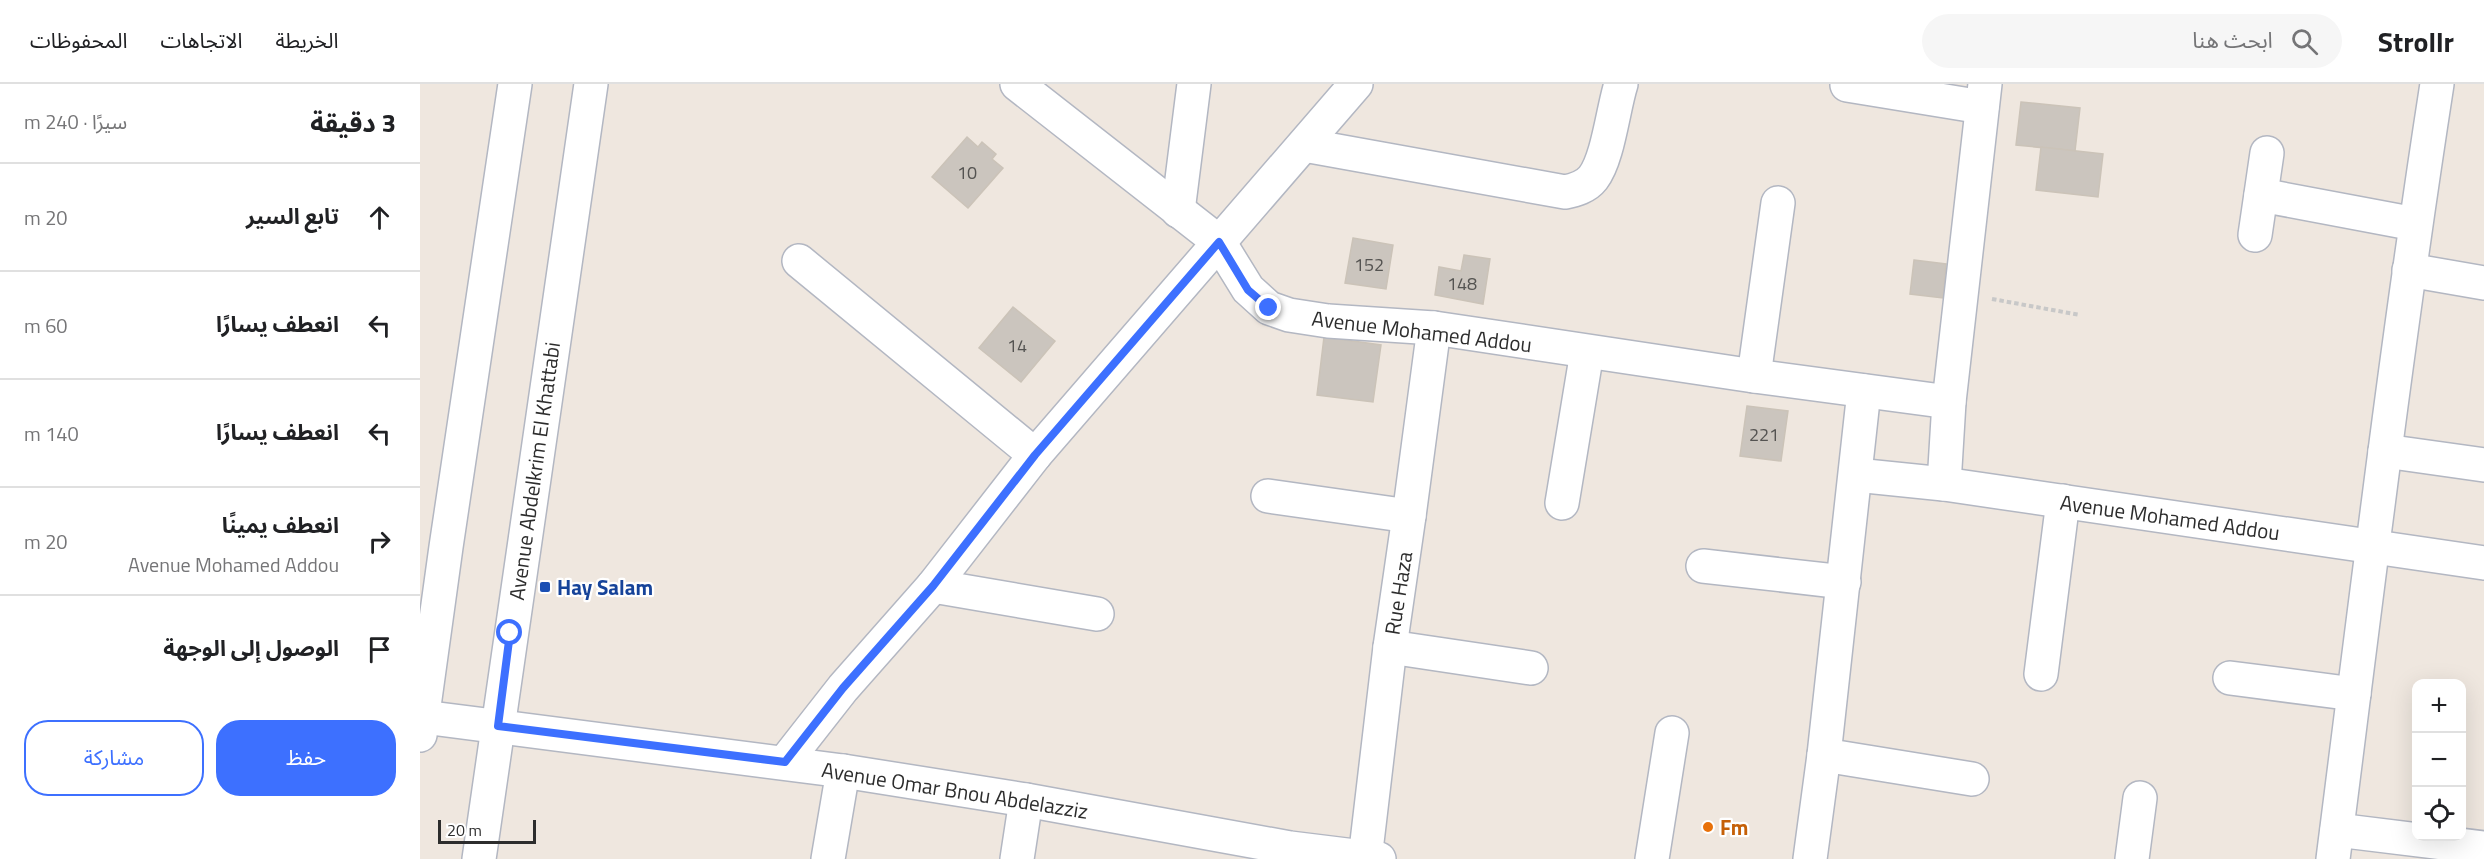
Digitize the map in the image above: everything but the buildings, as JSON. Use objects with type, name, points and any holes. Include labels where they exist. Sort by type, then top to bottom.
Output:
[{"type":"street","points":[[421,726],[433,545],[515,84]]},
{"type":"street","name":"Avenue Abdelkrim El Khattabi","points":[[479,859],[591,84]]},
{"type":"street","name":"Avenue Mohamed Addou","points":[[1017,84],[1060,99],[1179,211],[1219,242],[1248,290],[1269,308],[1289,315],[1328,321],[1434,328],[1754,376],[1949,402]]},
{"type":"street","points":[[1179,211],[1194,84]]},
{"type":"street","points":[[785,762],[843,688],[933,586],[1035,455],[1356,84]]},
{"type":"street","points":[[1304,145],[1564,192],[1580,188],[1592,180],[1600,167],[1621,84]]},
{"type":"street","points":[[2437,84],[2415,224],[2371,547],[2335,844],[2484,848]]},
{"type":"street","points":[[1847,85],[1983,95],[1949,402],[1944,483]]},
{"type":"street","points":[[2255,236],[2267,153]]},
{"type":"street","points":[[2261,195],[2415,224]]},
{"type":"street","points":[[1754,376],[1778,203]]},
{"type":"street","points":[[799,261],[1035,455]]},
{"type":"street","points":[[2409,270],[2484,283]]},
{"type":"street","name":"Rue Haza","points":[[1370,858],[1389,647],[1434,328]]},
{"type":"street","points":[[1562,503],[1587,352]]},
{"type":"street","points":[[1810,859],[1844,582],[1864,391]]},
{"type":"street","points":[[2385,451],[2484,465]]},
{"type":"street","name":"Avenue Mohamed Addou","points":[[1856,475],[1944,483],[2484,563]]},
{"type":"street","points":[[1268,496],[1409,516]]},
{"type":"street","points":[[2041,674],[2063,501]]},
{"type":"street","points":[[1703,566],[1844,582]]},
{"type":"street","points":[[933,586],[1097,614]]},
{"type":"street","points":[[1389,647],[1531,668]]},
{"type":"street","points":[[2230,678],[2354,694]]},
{"type":"street","name":"Avenue Omar Bnou Abdelazziz","points":[[421,726],[498,726],[785,762],[1026,800],[1290,848],[1370,858]]},
{"type":"street","points":[[1652,859],[1672,733]]},
{"type":"street","points":[[1824,755],[1972,779]]},
{"type":"street","points":[[828,859],[843,771]]},
{"type":"street","points":[[2132,859],[2140,798]]},
{"type":"street","points":[[1017,859],[1026,800]]},
{"type":"path","points":[[1961,293],[2080,315]]},
{"type":"place","name":"Hay Salam","points":[[545,587]]},
{"type":"place","name":"Fm","points":[[1708,827]]},
{"type":"route","points":[[510,633],[498,726],[785,762],[843,688],[933,586],[1035,455],[1219,242],[1248,290],[1269,308]]}]
